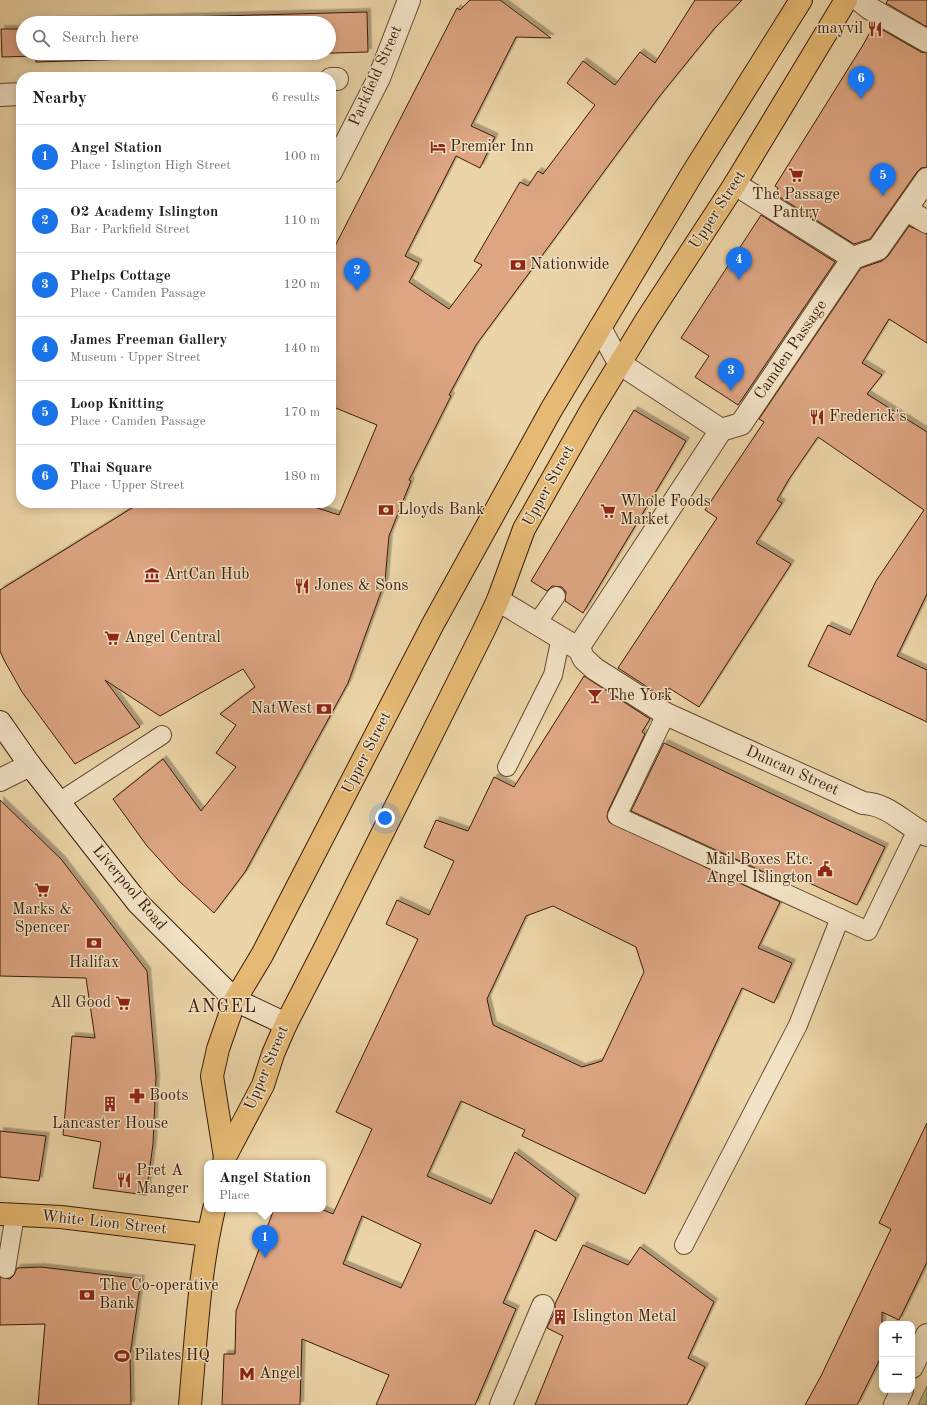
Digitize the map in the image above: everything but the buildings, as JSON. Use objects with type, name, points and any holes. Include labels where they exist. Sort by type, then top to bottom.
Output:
[{"type":"highway","name":"Upper Street","points":[[225,1160],[212,1076],[218,1048],[235,1000],[262,955],[433,624],[551,410],[692,174],[801,0]]},
{"type":"highway","name":"Upper Street","points":[[225,1160],[263,1085],[273,1054],[286,1024],[425,750],[498,600],[524,528],[619,363],[735,184],[846,0]]},
{"type":"highway","points":[[190,1405],[198,1310],[208,1235],[213,1212]]},
{"type":"highway","name":"White Lion Street","points":[[8,1214],[61,1217],[208,1235]]},
{"type":"street","name":"Parkfield Street","points":[[336,162],[379,78],[409,0]]},
{"type":"street","points":[[859,0],[869,8],[927,41]]},
{"type":"street","points":[[0,95],[16,94]]},
{"type":"street","points":[[735,184],[853,258],[878,249],[927,179]]},
{"type":"street","points":[[906,210],[927,222]]},
{"type":"street","name":"Camden Passage","points":[[721,430],[741,424],[853,258]]},
{"type":"street","points":[[579,649],[582,642],[721,430],[619,363],[600,328]]},
{"type":"street","name":"Duncan Street","points":[[498,600],[579,649],[584,659],[595,669],[666,714],[864,803],[874,804],[901,818],[922,832]]},
{"type":"street","name":"Liverpool Road","points":[[0,722],[30,765],[138,903],[235,1000],[286,1024]]},
{"type":"street","points":[[0,780],[30,765]]},
{"type":"street","points":[[501,1405],[543,1306]]},
{"type":"street","points":[[915,1361],[927,1335]]},
{"type":"street","points":[[895,1405],[901,1393]]},
{"type":"lane","points":[[537,623],[556,596]]},
{"type":"lane","points":[[507,767],[553,675],[560,638]]},
{"type":"lane","name":"Duncan Street","points":[[666,714],[617,816],[868,931],[922,832]]},
{"type":"lane","points":[[59,802],[162,734]]},
{"type":"lane","points":[[684,1245],[798,1025],[840,918]]},
{"type":"lane","points":[[6,1269],[8,1214]]},
{"type":"green space","points":[[927,1386],[927,1405],[918,1405]]},
{"type":"place","name":"mayvil","points":[[875,29]]},
{"type":"place","name":"Thai Square","points":[[861,99]]},
{"type":"place","name":"Premier Inn","points":[[438,147]]},
{"type":"place","name":"The Passage Pantry","points":[[796,175]]},
{"type":"place","name":"Loop Knitting","points":[[883,196]]},
{"type":"place","name":"Nationwide","points":[[518,265]]},
{"type":"place","name":"James Freeman Gallery","points":[[739,280]]},
{"type":"place","name":"O2 Academy Islington","points":[[357,291]]},
{"type":"place","name":"Phelps Cottage","points":[[731,391]]},
{"type":"place","name":"Frederick's","points":[[817,417]]},
{"type":"place","name":"Lloyds Bank","points":[[386,510]]},
{"type":"place","name":"Whole Foods Market","points":[[608,511]]},
{"type":"place","name":"ArtCan Hub","points":[[152,575]]},
{"type":"place","name":"Jones & Sons","points":[[302,586]]},
{"type":"place","name":"Angel Central","points":[[112,638]]},
{"type":"place","name":"The York","points":[[595,696]]},
{"type":"place","name":"NatWest","points":[[324,709]]},
{"type":"place","name":"Mail Boxes Etc. Angel Islington","points":[[825,869]]},
{"type":"place","name":"Marks & Spencer","points":[[42,890]]},
{"type":"place","name":"Halifax","points":[[94,943]]},
{"type":"place","name":"All Good","points":[[123,1003]]},
{"type":"place","name":"Boots","points":[[137,1096]]},
{"type":"place","name":"Lancaster House","points":[[110,1104]]},
{"type":"place","name":"Pret A Manger","points":[[124,1180]]},
{"type":"place","name":"Angel Station","points":[[265,1258]]},
{"type":"place","name":"The Co-operative Bank","points":[[87,1295]]},
{"type":"place","name":"Islington Metal","points":[[560,1317]]},
{"type":"place","name":"Pilates HQ","points":[[122,1356]]},
{"type":"place","name":"Angel","points":[[247,1374]]},
{"type":"district","name":"ANGEL","points":[[222,1007]]}]
